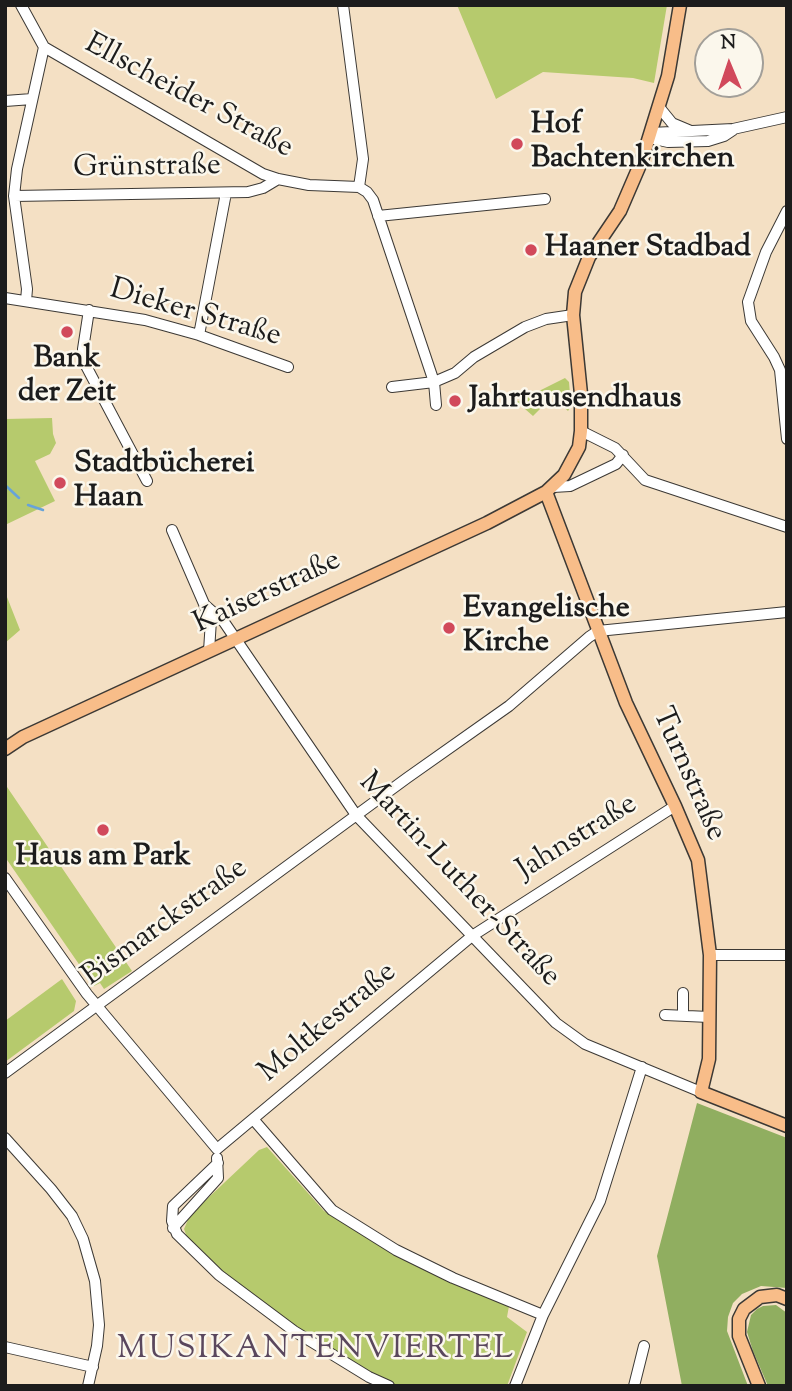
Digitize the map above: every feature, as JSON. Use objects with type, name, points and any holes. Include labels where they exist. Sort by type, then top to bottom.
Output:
[{"type":"main road","name":"Kaiserstraße","points":[[5,749],[23,737],[486,523],[549,489],[574,460],[582,431],[573,315],[575,292],[583,269],[620,211],[650,136],[668,76],[680,5]]},
{"type":"main road","name":"Turnstraße","points":[[549,489],[626,704],[698,860],[710,955],[707,1072],[701,1092]]},
{"type":"main road","points":[[701,1092],[787,1126]]},
{"type":"main road","points":[[759,1386],[739,1336],[740,1314],[751,1301],[760,1297],[777,1295],[787,1299]]},
{"type":"street","name":"Ellscheider Straße","points":[[20,5],[44,47],[263,174],[309,184],[359,187]]},
{"type":"street","points":[[343,5],[363,159],[359,187],[368,192],[373,200],[434,382],[436,404]]},
{"type":"street","points":[[26,301],[27,289],[14,196],[17,169],[44,47]]},
{"type":"street","points":[[5,102],[32,99]]},
{"type":"street","points":[[659,107],[672,123],[691,131]]},
{"type":"street","points":[[650,136],[733,129],[787,117]]},
{"type":"street","points":[[650,136],[677,143],[708,141],[724,136],[733,129]]},
{"type":"street","name":"Grünstraße","points":[[14,196],[226,193],[263,188],[278,179]]},
{"type":"street","points":[[199,335],[226,193]]},
{"type":"street","points":[[378,216],[545,199]]},
{"type":"street","points":[[787,211],[766,252],[751,290],[748,313],[780,370],[787,439]]},
{"type":"street","name":"Dieker Straße","points":[[5,298],[145,320],[199,335],[288,367]]},
{"type":"street","points":[[89,310],[83,349],[84,362],[147,481]]},
{"type":"street","points":[[392,387],[434,382],[455,373],[474,357],[525,327],[546,319],[573,315]]},
{"type":"street","points":[[582,431],[603,440],[623,455],[645,480],[787,527]]},
{"type":"street","name":"Kaiserstraße","points":[[549,489],[570,486],[615,464],[623,455]]},
{"type":"street","points":[[172,530],[212,625],[208,651]]},
{"type":"street","name":"Martin-Luther-Straße","points":[[206,606],[224,622],[356,815],[568,1033],[585,1044],[701,1092]]},
{"type":"street","points":[[598,631],[787,612]]},
{"type":"street","name":"Bismarckstraße","points":[[5,1073],[509,706],[598,631]]},
{"type":"street","name":"Jahnstraße","points":[[472,936],[675,806]]},
{"type":"street","points":[[5,878],[97,1005],[217,1149],[218,1178],[173,1228]]},
{"type":"street","name":"Moltkestraße","points":[[217,1149],[472,936]]},
{"type":"street","points":[[710,955],[787,955]]},
{"type":"street","points":[[683,993],[683,1016]]},
{"type":"street","points":[[665,1015],[709,1017]]},
{"type":"street","points":[[515,1386],[543,1315],[600,1201],[642,1067]]},
{"type":"street","points":[[253,1119],[321,1199],[339,1215],[396,1250],[453,1278],[543,1315]]},
{"type":"street","points":[[5,1138],[72,1216],[83,1239],[95,1281],[99,1325],[88,1386]]},
{"type":"street","points":[[218,1163],[173,1206],[173,1228],[195,1254],[294,1331],[388,1386]]},
{"type":"street","points":[[634,1386],[644,1346]]},
{"type":"street","points":[[5,1347],[93,1367]]},
{"type":"green space","points":[[457,5],[667,5],[654,83],[633,78],[543,72],[496,99]]},
{"type":"green space","points":[[565,378],[569,382],[571,406],[568,411],[553,396],[533,416],[517,402]]},
{"type":"green space","points":[[52,418],[56,443],[50,454],[35,461],[55,501],[5,525],[5,419]]},
{"type":"green space","points":[[5,592],[20,630],[5,643]]},
{"type":"green space","points":[[5,784],[132,971],[104,989],[100,983],[94,986],[5,857]]},
{"type":"green space","points":[[62,979],[76,1001],[74,1011],[5,1062],[5,1021]]},
{"type":"green space","points":[[697,1103],[787,1138],[787,1288],[761,1286],[742,1294],[733,1303],[728,1317],[727,1331],[748,1386],[682,1386],[657,1256]]},
{"type":"green space","points":[[267,1147],[324,1211],[509,1306],[507,1317],[527,1332],[507,1386],[394,1386],[298,1330],[216,1267],[188,1240],[184,1229],[190,1215],[259,1150]]},
{"type":"green space","points":[[776,1305],[787,1313],[787,1386],[768,1386],[747,1332],[751,1315],[757,1309]]},
{"type":"waterway","points":[[5,485],[19,498]]},
{"type":"waterway","points":[[28,505],[43,510]]},
{"type":"place","name":"Hof Bachtenkirchen","points":[[517,144]]},
{"type":"place","name":"Haaner Stadbad","points":[[531,250]]},
{"type":"place","name":"Bank der Zeit","points":[[67,332]]},
{"type":"place","name":"Jahrtausendhaus","points":[[455,401]]},
{"type":"place","name":"Stadtbücherei Haan","points":[[60,483]]},
{"type":"place","name":"Evangelische Kirche","points":[[449,628]]},
{"type":"place","name":"Haus am Park","points":[[103,830]]},
{"type":"district","name":"MUSIKANTENVIERTEL","points":[[316,1352]]}]
